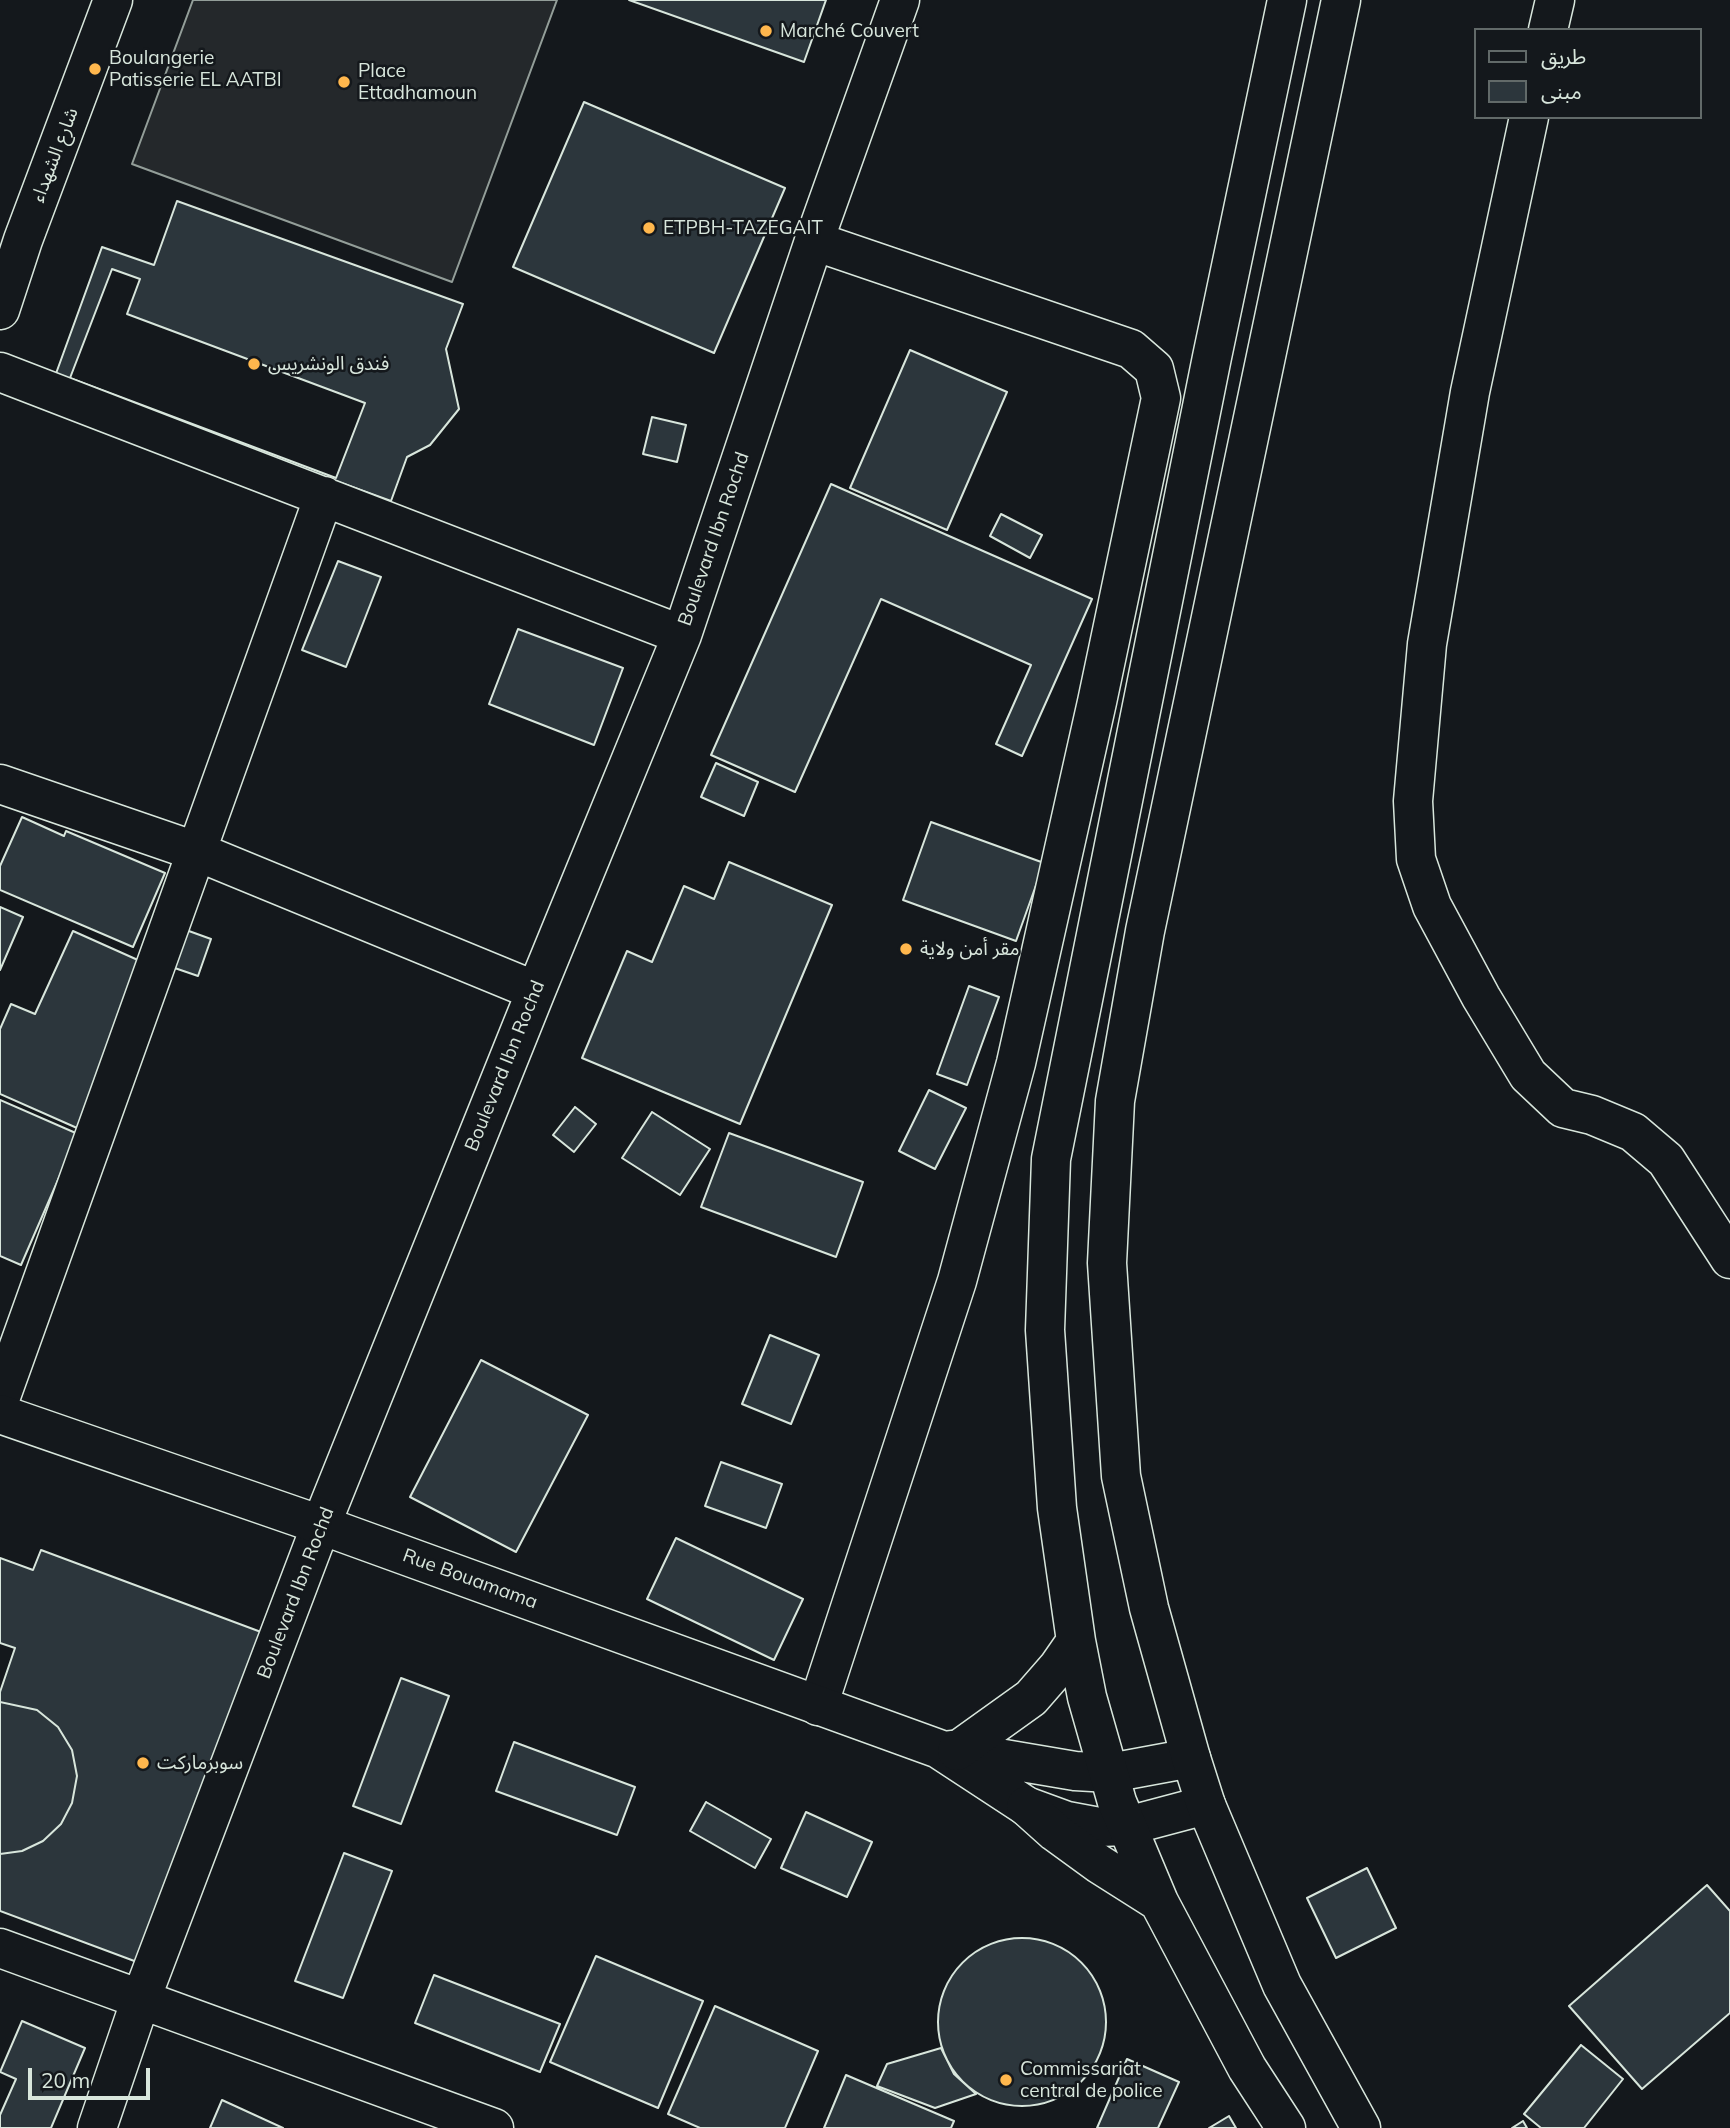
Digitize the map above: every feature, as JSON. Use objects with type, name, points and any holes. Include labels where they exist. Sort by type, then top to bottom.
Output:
[{"type":"main road","name":"شارع الشهداء","points":[[0,310],[12,236],[113,0]]},
{"type":"main road","name":"Boulevard Ibn Rochd","points":[[97,2128],[141,1999],[321,1525],[682,635],[814,241],[900,0]]},
{"type":"main road","points":[[1286,2128],[1247,2068],[1159,1902],[1127,1826],[1087,1697],[1057,1508],[1045,1330],[1051,1158],[1212,357],[1287,0]]},
{"type":"main road","points":[[1341,0],[1144,931],[1115,1101],[1107,1263],[1121,1476],[1149,1608],[1191,1758],[1206,1805],[1282,1985],[1360,2128]]},
{"type":"main road","points":[[1548,28],[1555,0]]},
{"type":"main road","points":[[1529,119],[1470,392],[1427,644],[1413,801],[1416,859],[1432,906],[1481,997],[1528,1075],[1563,1108],[1592,1115],[1633,1132],[1666,1160],[1730,1259]]},
{"type":"main road","points":[[814,241],[1131,349],[1153,369],[1161,398],[1097,702],[1016,1063],[957,1281],[818,1706]]},
{"type":"main road","points":[[0,372],[682,635]]},
{"type":"main road","points":[[0,1399],[324,496]]},
{"type":"main road","points":[[0,784],[198,852],[536,991]]},
{"type":"main road","name":"Rue Bouamama","points":[[0,1414],[321,1525],[818,1706],[948,1750]]},
{"type":"main road","points":[[948,1750],[1031,1698],[1076,1641]]},
{"type":"main road","points":[[948,1750],[1075,1771],[1110,1773],[1191,1758]]},
{"type":"main road","points":[[948,1750],[1026,1806],[1099,1864],[1159,1902]]},
{"type":"main road","points":[[1026,1806],[1067,1821],[1099,1827],[1127,1826],[1206,1805]]},
{"type":"main road","points":[[0,1948],[495,2128]]},
{"type":"shaded area","name":"Place Ettadhamoun","points":[[193,0],[557,0],[452,282],[132,164]]},
{"type":"building","name":"Marché Couvert","points":[[629,0],[826,0],[804,62]]},
{"type":"building","name":"ETPBH-TAZEGAIT","points":[[584,102],[785,188],[714,353],[513,267]]},
{"type":"building","name":"فندق الونشريس","points":[[177,201],[463,304],[446,349],[459,409],[430,445],[407,457],[391,501],[54,379],[102,247],[154,265]]},
{"type":"building","points":[[112,269],[140,279],[127,314],[365,403],[336,478],[70,378]]},
{"type":"building","points":[[910,350],[1007,392],[947,530],[850,488]]},
{"type":"building","points":[[652,417],[686,425],[677,462],[643,454]]},
{"type":"building","points":[[831,484],[1092,599],[1022,756],[996,744],[1031,665],[881,599],[795,792],[711,755]]},
{"type":"building","points":[[1001,514],[1042,535],[1030,558],[990,536]]},
{"type":"building","points":[[338,561],[381,577],[346,667],[302,650]]},
{"type":"building","points":[[518,629],[623,668],[594,745],[489,704]]},
{"type":"building","points":[[716,763],[758,782],[744,816],[701,797]]},
{"type":"building","points":[[22,817],[64,836],[66,831],[165,873],[133,947],[0,890],[0,866]]},
{"type":"building","points":[[931,822],[1044,863],[1016,941],[903,900]]},
{"type":"building","points":[[729,862],[832,905],[740,1124],[582,1058],[627,951],[652,962],[684,886],[714,899]]},
{"type":"building","points":[[0,907],[23,917],[0,970]]},
{"type":"building","points":[[175,926],[211,939],[198,976],[163,964]]},
{"type":"building","points":[[73,931],[149,965],[77,1128],[0,1094],[0,1029],[11,1004],[35,1014]]},
{"type":"building","points":[[969,986],[999,997],[967,1085],[937,1074]]},
{"type":"building","points":[[929,1090],[966,1108],[935,1169],[899,1151]]},
{"type":"building","points":[[0,1100],[78,1134],[21,1265],[0,1256]]},
{"type":"building","points":[[575,1107],[596,1124],[574,1152],[553,1135]]},
{"type":"building","points":[[652,1112],[710,1149],[680,1195],[622,1158]]},
{"type":"building","points":[[729,1133],[863,1182],[836,1257],[701,1207]]},
{"type":"building","points":[[770,1335],[819,1355],[791,1424],[742,1404]]},
{"type":"building","points":[[481,1360],[588,1415],[516,1552],[410,1497]]},
{"type":"building","points":[[721,1462],[782,1484],[766,1528],[705,1506]]},
{"type":"building","points":[[676,1538],[803,1599],[774,1660],[647,1599]]},
{"type":"building","name":"سوبرماركت","points":[[41,1550],[261,1632],[137,1962],[0,1911],[0,1854],[22,1851],[43,1841],[61,1824],[72,1803],[77,1776],[72,1750],[58,1727],[37,1710],[0,1702],[0,1692],[15,1648],[0,1643],[0,1558],[33,1570]]},
{"type":"building","points":[[401,1678],[449,1696],[401,1824],[353,1806]]},
{"type":"building","points":[[0,1702],[37,1710],[58,1727],[72,1750],[77,1776],[72,1803],[61,1824],[43,1841],[22,1851],[0,1854]]},
{"type":"building","points":[[514,1742],[635,1787],[617,1835],[496,1791]]},
{"type":"building","points":[[706,1802],[771,1839],[755,1868],[690,1831]]},
{"type":"building","points":[[806,1812],[872,1842],[847,1897],[781,1868]]},
{"type":"building","points":[[344,1853],[392,1871],[343,1998],[295,1981]]},
{"type":"building","points":[[1367,1868],[1396,1928],[1336,1958],[1307,1898]]},
{"type":"building","points":[[1707,1885],[1730,1911],[1730,2013],[1642,2089],[1569,2006]]},
{"type":"building","points":[[1022,1938],[1054,1944],[1082,1962],[1100,1990],[1106,2022],[1100,2054],[1082,2082],[1054,2100],[1022,2106],[990,2100],[962,2082],[944,2054],[938,2022],[944,1990],[962,1962],[990,1944]]},
{"type":"building","points":[[596,1956],[703,2001],[658,2108],[550,2062]]},
{"type":"building","points":[[434,1975],[560,2024],[540,2072],[415,2023]]},
{"type":"building","points":[[715,2006],[818,2051],[785,2128],[700,2128],[668,2114]]},
{"type":"building","points":[[22,2021],[85,2048],[51,2128],[0,2128],[0,2115],[16,2079],[0,2072]]},
{"type":"building","points":[[1581,2045],[1623,2079],[1584,2128],[1541,2128],[1524,2114]]},
{"type":"building","points":[[941,2048],[954,2074],[976,2094],[935,2108],[877,2086],[887,2064]]},
{"type":"building","points":[[1127,2059],[1179,2082],[1158,2128],[1097,2128]]},
{"type":"building","points":[[846,2075],[954,2121],[951,2128],[824,2128]]},
{"type":"building","points":[[222,2100],[283,2128],[210,2128]]},
{"type":"building","points":[[1229,2116],[1236,2128],[1209,2128]]},
{"type":"building","points":[[1523,2121],[1527,2128],[1512,2128]]},
{"type":"place","name":"Marché Couvert","points":[[766,31]]},
{"type":"place","name":"Boulangerie Patisserie EL AATBI","points":[[95,69]]},
{"type":"place","name":"Place Ettadhamoun","points":[[344,82]]},
{"type":"place","name":"ETPBH-TAZEGAIT","points":[[649,228]]},
{"type":"place","name":"فندق الونشريس","points":[[254,364]]},
{"type":"place","name":"مقر أمن ولاية","points":[[906,949]]},
{"type":"place","name":"سوبرماركت","points":[[143,1763]]},
{"type":"place","name":"Commissariat central de police","points":[[1006,2080]]}]
